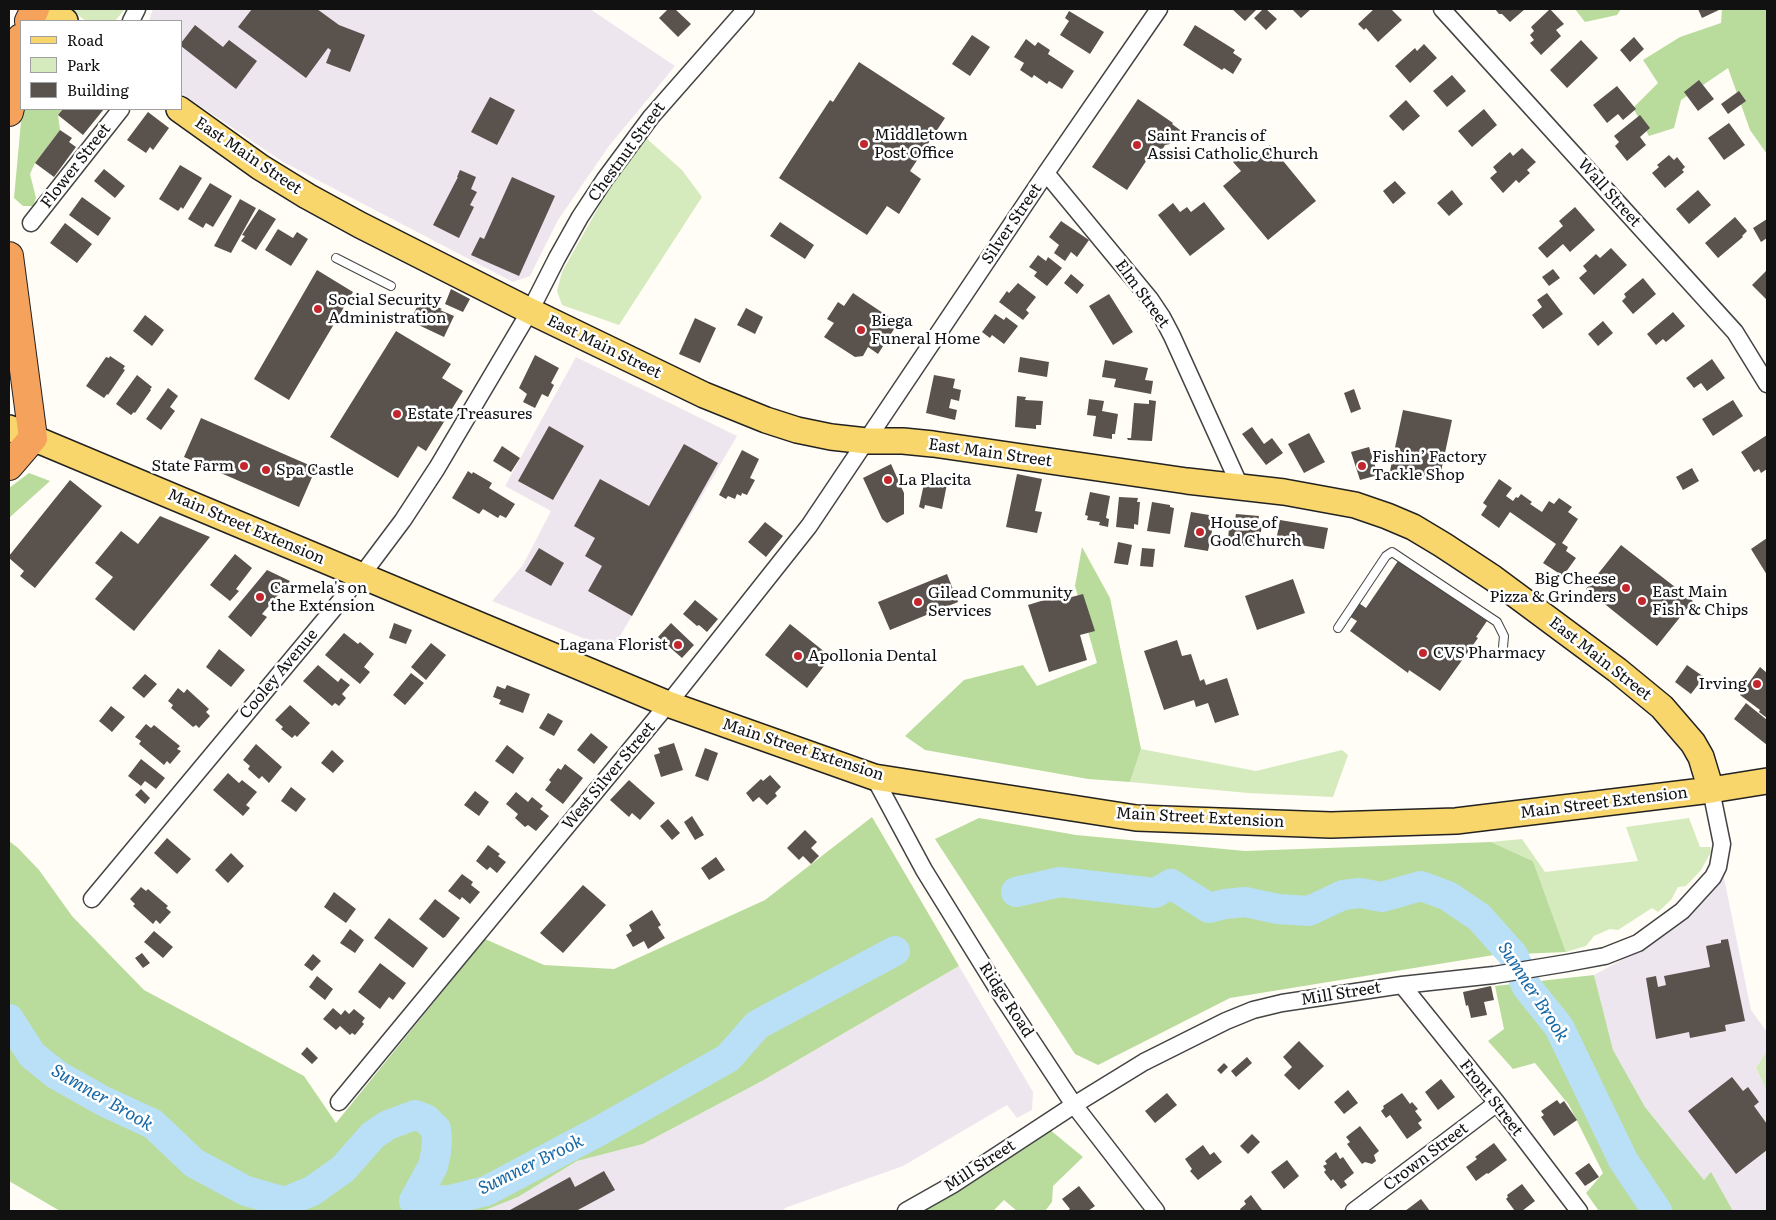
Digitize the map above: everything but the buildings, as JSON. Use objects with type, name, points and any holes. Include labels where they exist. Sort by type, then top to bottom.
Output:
[{"type":"highway","points":[[9,112],[17,58]]},
{"type":"highway","points":[[9,256],[21,433],[9,466]]},
{"type":"main road","points":[[48,9],[64,20]]},
{"type":"main road","name":"East Main Street","points":[[180,110],[260,167],[307,196],[394,243],[530,311],[735,408],[797,430],[867,441],[903,441],[933,444],[1187,481],[1240,486],[1355,505],[1413,527],[1493,578],[1662,707],[1697,750],[1701,757],[1710,790]]},
{"type":"main road","name":"Main Street Extension","points":[[21,433],[668,704],[874,777],[1136,818],[1331,825],[1456,821],[1710,790]]},
{"type":"main road","points":[[1710,790],[1767,781]]},
{"type":"street","name":"Chestnut Street","points":[[530,311],[580,217],[605,178],[656,111],[746,9]]},
{"type":"street","name":"Silver Street","points":[[867,441],[1046,173],[1159,9]]},
{"type":"street","name":"Wall Street","points":[[1442,9],[1736,332],[1767,384]]},
{"type":"street","name":"Flower Street","points":[[31,223],[120,110]]},
{"type":"street","name":"Elm Street","points":[[1046,173],[1150,298],[1162,317],[1240,486]]},
{"type":"street","name":"Cooley Avenue","points":[[92,899],[362,576],[403,520],[437,468],[530,311]]},
{"type":"street","name":"West Silver Street","points":[[339,1102],[668,704],[793,548],[867,441]]},
{"type":"street","name":"Ridge Road","points":[[874,777],[924,870],[1000,993],[1074,1105],[1156,1211]]},
{"type":"street","name":"Mill Street","points":[[906,1211],[952,1185],[1074,1105],[1144,1062],[1226,1021],[1253,1010],[1282,1003],[1402,985],[1494,975],[1567,963],[1605,956],[1638,943],[1682,911],[1713,877],[1721,858],[1722,844],[1710,790]]},
{"type":"street","name":"Front Street","points":[[1402,985],[1497,1103],[1579,1211]]},
{"type":"street","name":"Crown Street","points":[[1354,1211],[1497,1103]]},
{"type":"lane","points":[[336,258],[390,286]]},
{"type":"lane","points":[[1338,628],[1386,556],[1392,552],[1497,622],[1504,636],[1503,647]]},
{"type":"shaded area","points":[[153,9],[590,9],[675,66],[609,146],[558,220],[530,276],[513,282],[283,162],[182,94],[182,20],[149,20]]},
{"type":"shaded area","points":[[576,357],[737,436],[612,650],[492,601],[523,565],[551,511],[505,486]]},
{"type":"shaded area","points":[[1723,873],[1751,1010],[1767,1032],[1767,1050],[1756,1068],[1767,1092],[1767,1211],[1733,1211],[1711,1173],[1704,1180],[1645,1107],[1613,1051],[1594,975],[1667,933]]},
{"type":"shaded area","points":[[959,966],[1033,1092],[1032,1110],[1017,1118],[1007,1105],[903,1166],[785,1208],[783,1211],[483,1211],[518,1197],[577,1161],[643,1144],[762,1081]]},
{"type":"green space","points":[[70,9],[125,9],[116,20],[85,20]]},
{"type":"green space","points":[[1575,9],[1621,9],[1617,15],[1585,22]]},
{"type":"green space","points":[[1722,9],[1767,9],[1767,154],[1750,130],[1728,68],[1681,100],[1674,128],[1649,136],[1633,108],[1658,83],[1643,60],[1680,37],[1721,23]]},
{"type":"green space","points":[[24,110],[62,110],[58,115],[60,130],[35,163],[30,174],[36,198],[33,206],[23,206],[14,198]]},
{"type":"green space","points":[[646,138],[682,170],[702,197],[619,325],[562,305],[557,291],[562,272],[606,194],[638,144]]},
{"type":"green space","points":[[29,473],[50,481],[9,518],[9,488]]},
{"type":"green space","points":[[1082,547],[1110,598],[1141,749],[1130,782],[1088,779],[925,750],[905,736],[964,680],[1023,665],[1037,686],[1097,663],[1075,586]]},
{"type":"green space","points":[[1141,749],[1256,771],[1342,750],[1348,755],[1333,797],[1248,793],[1130,782]]},
{"type":"green space","points":[[872,817],[959,966],[762,1081],[643,1144],[577,1161],[518,1197],[483,1211],[60,1211],[9,1181],[9,841],[39,870],[72,916],[144,990],[304,1076],[336,1123],[485,939],[544,965],[614,969],[765,900]]},
{"type":"green space","points":[[979,818],[1076,835],[1245,851],[1491,842],[1533,861],[1566,952],[1494,955],[1230,998],[1098,1065],[1075,1054],[935,839]]},
{"type":"green space","points":[[1689,818],[1700,847],[1710,847],[1711,852],[1701,870],[1686,886],[1678,887],[1671,900],[1658,912],[1652,908],[1618,930],[1610,929],[1594,936],[1586,946],[1566,952],[1533,861],[1491,842],[1522,839],[1545,872],[1638,861],[1626,827]]},
{"type":"green space","points":[[1594,975],[1613,1050],[1645,1107],[1704,1180],[1711,1172],[1733,1211],[1599,1211],[1586,1193],[1603,1173],[1569,1105],[1535,1063],[1513,1069],[1488,1041],[1504,1029],[1495,986]]},
{"type":"green space","points":[[1767,1050],[1767,1092],[1756,1068]]},
{"type":"green space","points":[[1049,1129],[1083,1157],[1053,1186],[1052,1202],[1045,1211],[1017,1211],[1004,1200],[993,1211],[921,1211]]},
{"type":"waterway","name":"Sumner Brook","points":[[1016,892],[1060,882],[1155,893],[1171,884],[1209,908],[1245,902],[1278,909],[1309,911],[1343,895],[1360,893],[1382,897],[1421,886],[1448,896],[1479,917],[1513,955],[1527,987],[1559,1027],[1623,1160],[1657,1211]]},
{"type":"waterway","name":"Sumner Brook","points":[[9,1019],[32,1055],[57,1075],[103,1101],[153,1124],[194,1163],[246,1191],[285,1202],[312,1191],[343,1169],[373,1135],[388,1125],[415,1115],[426,1119],[436,1129],[437,1140],[433,1166],[414,1201],[450,1200],[486,1191],[599,1131],[728,1058],[757,1025],[895,951]]},
{"type":"place","name":"Middletown Post Office","points":[[864,144]]},
{"type":"place","name":"Saint Francis of Assisi Catholic Church","points":[[1137,145]]},
{"type":"place","name":"Social Security Administration","points":[[318,309]]},
{"type":"place","name":"Biega Funeral Home","points":[[861,330]]},
{"type":"place","name":"Estate Treasures","points":[[397,414]]},
{"type":"place","name":"State Farm","points":[[244,466]]},
{"type":"place","name":"Fishin’ Factory Tackle Shop","points":[[1362,466]]},
{"type":"place","name":"Spa Castle","points":[[266,470]]},
{"type":"place","name":"La Placita","points":[[888,480]]},
{"type":"place","name":"House of God Church","points":[[1200,532]]},
{"type":"place","name":"Big Cheese Pizza & Grinders","points":[[1626,588]]},
{"type":"place","name":"Carmela's on the Extension","points":[[260,597]]},
{"type":"place","name":"East Main Fish & Chips","points":[[1642,601]]},
{"type":"place","name":"Gilead Community Services","points":[[918,602]]},
{"type":"place","name":"Lagana Florist","points":[[678,645]]},
{"type":"place","name":"CVS Pharmacy","points":[[1423,653]]},
{"type":"place","name":"Apollonia Dental","points":[[798,656]]},
{"type":"place","name":"Irving","points":[[1757,684]]}]
